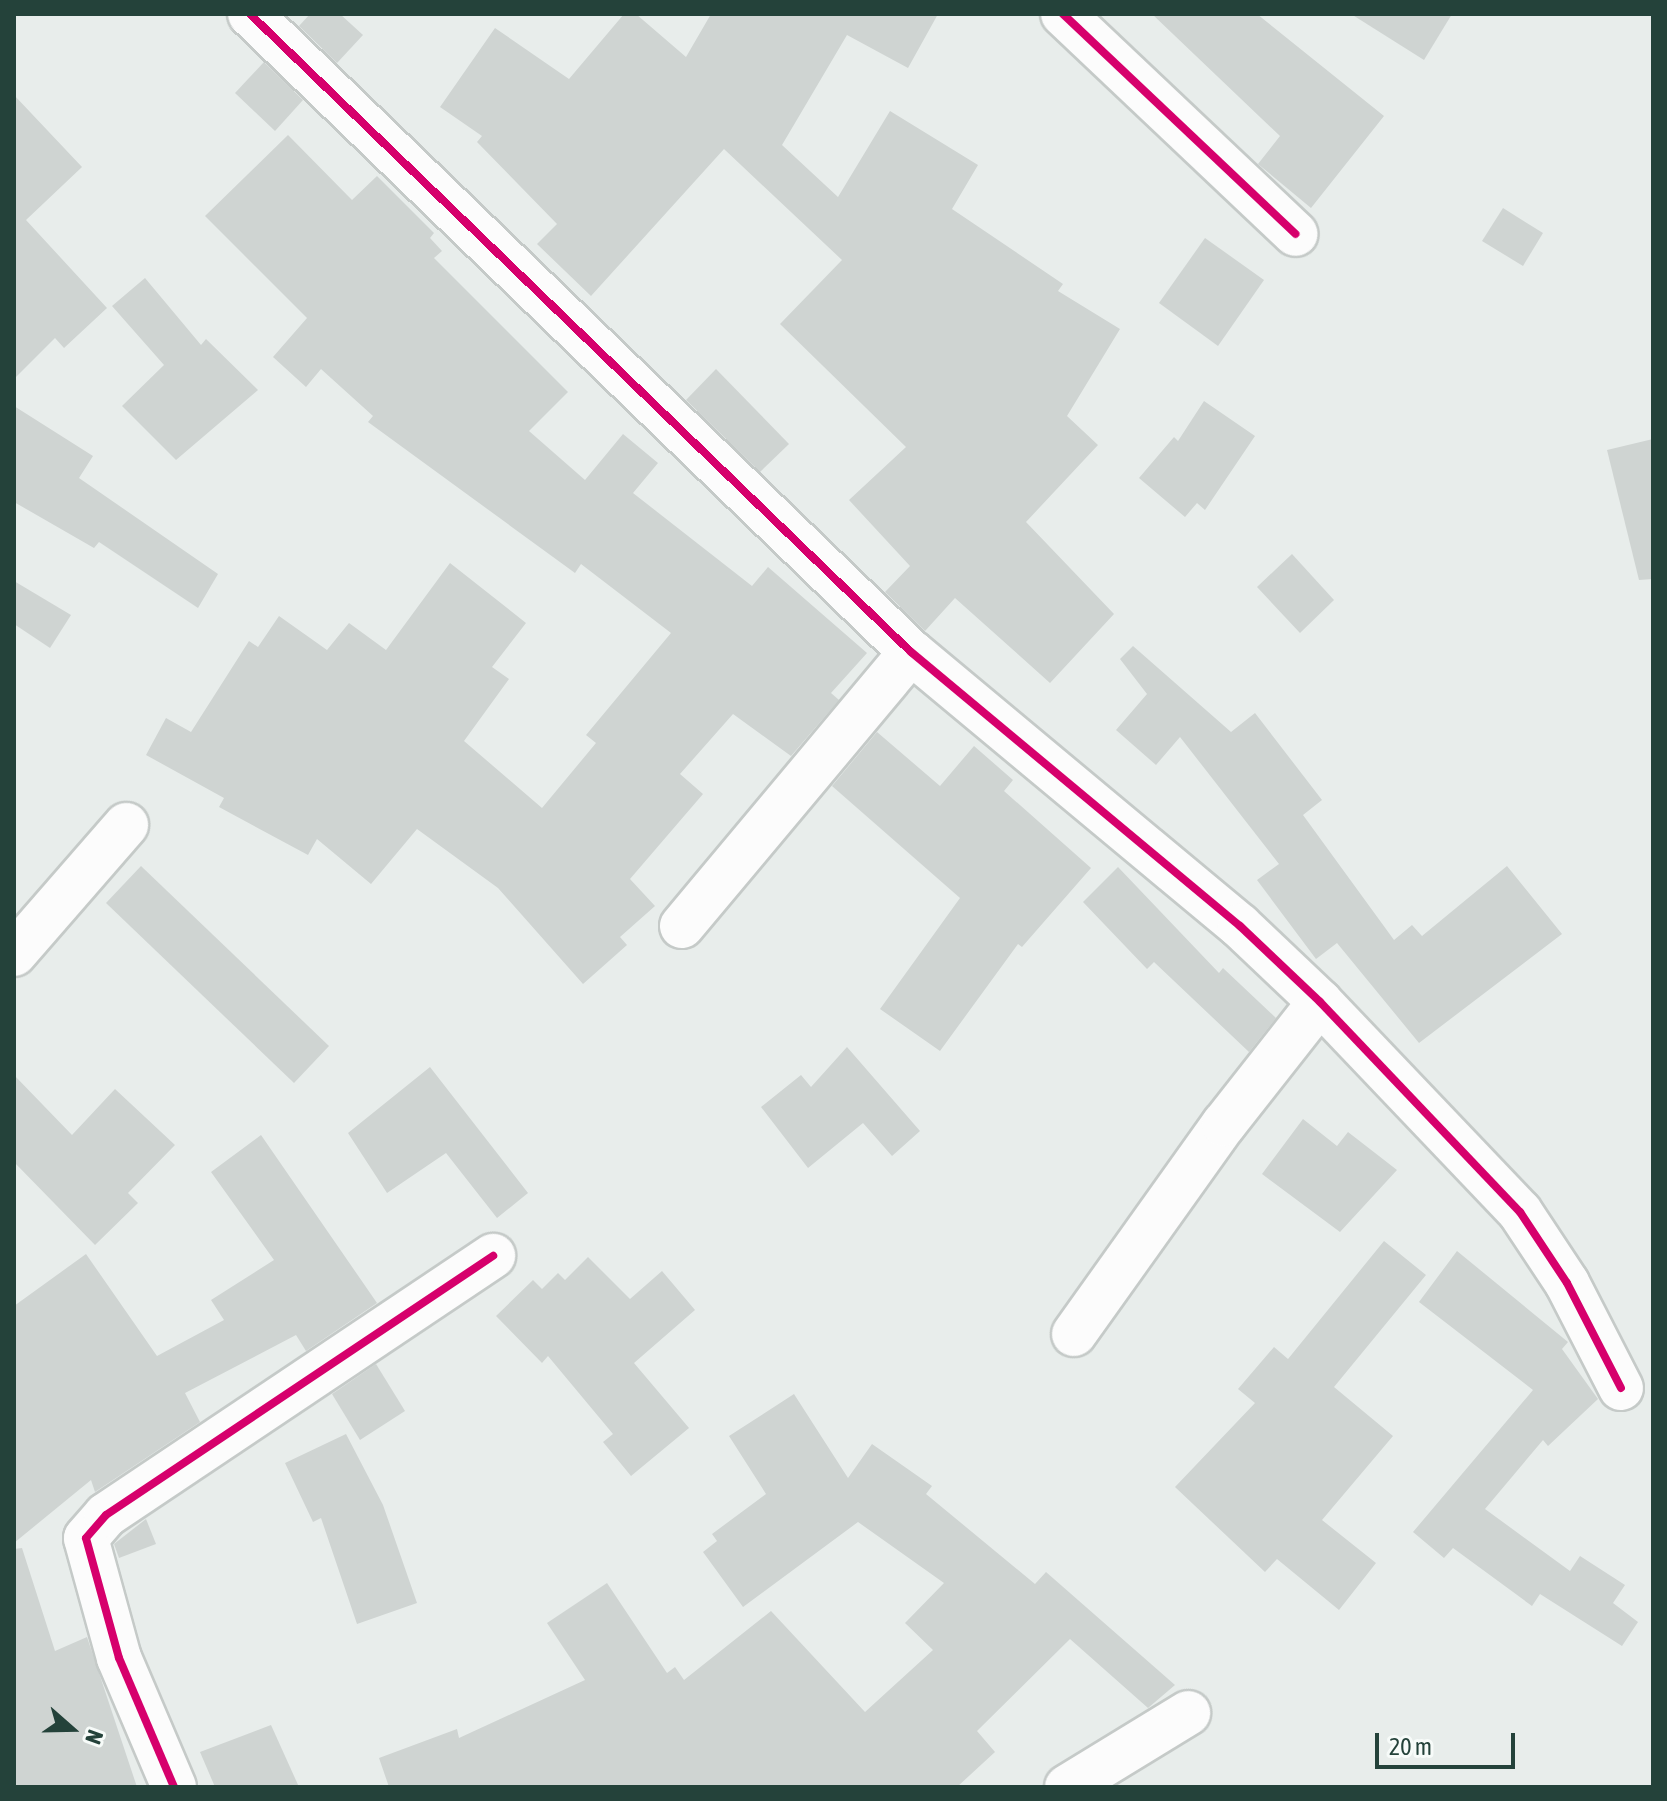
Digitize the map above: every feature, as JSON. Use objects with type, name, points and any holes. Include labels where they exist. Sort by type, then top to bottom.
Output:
[{"type":"street","points":[[250,14],[911,652],[1240,926],[1320,1002],[1520,1212],[1567,1283],[1621,1388]]},
{"type":"street","points":[[1063,14],[1296,234]]},
{"type":"street","points":[[682,926],[911,652]]},
{"type":"street","points":[[14,954],[126,825]]},
{"type":"street","points":[[1074,1334],[1224,1124],[1320,1002]]},
{"type":"street","points":[[174,1787],[119,1658],[86,1538],[106,1515],[493,1256]]},
{"type":"street","points":[[1067,1787],[1188,1713]]},
{"type":"building","points":[[310,14],[340,14],[363,35],[337,63],[299,26]]},
{"type":"building","points":[[624,14],[636,14],[686,57],[711,14],[938,14],[908,68],[847,35],[782,145],[838,197],[890,111],[978,165],[952,209],[1063,284],[1058,291],[1120,329],[1067,416],[1098,445],[1026,522],[1114,614],[1050,683],[955,598],[925,631],[885,592],[910,566],[849,500],[906,447],[780,324],[842,260],[724,149],[591,296],[537,244],[557,224],[477,142],[482,136],[440,107],[495,28],[569,79]]},
{"type":"building","points":[[1152,14],[1257,14],[1384,116],[1311,208],[1258,164],[1280,136]]},
{"type":"building","points":[[1351,14],[1452,14],[1424,60]]},
{"type":"building","points":[[264,62],[303,100],[275,131],[235,93]]},
{"type":"building","points":[[14,95],[82,167],[26,220],[107,308],[64,348],[55,338],[14,379]]},
{"type":"building","points":[[288,135],[352,200],[377,176],[434,233],[430,238],[442,251],[434,258],[568,392],[529,431],[585,480],[623,434],[658,463],[633,493],[752,586],[768,567],[867,653],[831,693],[839,700],[791,756],[733,714],[680,774],[703,794],[630,879],[655,906],[620,937],[627,945],[583,984],[498,888],[417,829],[371,884],[317,839],[308,855],[219,807],[224,798],[146,755],[166,718],[191,732],[249,641],[258,647],[279,616],[327,650],[349,623],[386,650],[450,563],[526,623],[492,667],[509,679],[464,741],[542,808],[596,743],[586,735],[671,633],[581,564],[575,573],[368,422],[373,416],[321,369],[306,387],[273,357],[307,318],[205,216]]},
{"type":"building","points":[[1503,208],[1543,233],[1523,266],[1482,241]]},
{"type":"building","points":[[1205,238],[1264,280],[1218,346],[1159,303]]},
{"type":"building","points":[[145,278],[201,345],[206,339],[258,390],[176,460],[122,406],[164,365],[112,306]]},
{"type":"building","points":[[716,369],[789,444],[760,472],[686,400]]},
{"type":"building","points":[[1204,401],[1255,436],[1205,510],[1197,503],[1185,517],[1139,478],[1174,437],[1178,441]]},
{"type":"building","points":[[14,406],[93,456],[79,478],[218,574],[198,608],[99,542],[94,548],[14,502]]},
{"type":"building","points":[[1653,439],[1653,579],[1639,580],[1607,450]]},
{"type":"building","points":[[1292,554],[1334,600],[1300,633],[1257,587]]},
{"type":"building","points":[[14,581],[71,615],[50,648],[14,624]]},
{"type":"building","points":[[1133,646],[1231,732],[1255,713],[1322,800],[1303,815],[1394,940],[1412,925],[1422,936],[1507,866],[1562,934],[1419,1043],[1337,943],[1316,959],[1257,880],[1279,864],[1180,737],[1156,765],[1116,730],[1147,694],[1120,659]]},
{"type":"building","points":[[877,732],[940,786],[974,746],[1013,780],[1004,791],[1091,868],[1022,947],[1018,944],[940,1051],[880,1009],[960,898],[832,786]]},
{"type":"building","points":[[141,866],[329,1046],[294,1083],[106,903]]},
{"type":"building","points":[[1118,867],[1219,973],[1223,968],[1276,1018],[1249,1052],[1154,962],[1147,969],[1083,902]]},
{"type":"building","points":[[847,1047],[920,1131],[892,1156],[863,1123],[808,1168],[761,1107],[801,1075],[811,1087]]},
{"type":"building","points":[[430,1067],[528,1193],[497,1218],[446,1153],[387,1193],[348,1133]]},
{"type":"building","points":[[14,1075],[72,1135],[115,1089],[175,1145],[128,1193],[138,1203],[95,1245],[14,1162]]},
{"type":"building","points":[[1303,1119],[1337,1146],[1348,1132],[1397,1170],[1340,1232],[1262,1174]]},
{"type":"building","points":[[261,1135],[377,1303],[306,1351],[296,1335],[185,1393],[200,1422],[95,1492],[91,1480],[14,1543],[14,1306],[86,1254],[157,1356],[224,1320],[211,1300],[274,1260],[211,1172]]},
{"type":"building","points":[[1384,1241],[1426,1275],[1334,1387],[1393,1436],[1322,1520],[1376,1563],[1339,1610],[1277,1559],[1265,1572],[1175,1487],[1255,1403],[1238,1389],[1274,1347],[1288,1359]]},
{"type":"building","points":[[1457,1251],[1568,1342],[1562,1349],[1598,1399],[1548,1446],[1543,1440],[1485,1509],[1570,1571],[1580,1556],[1625,1585],[1613,1603],[1638,1622],[1622,1646],[1540,1594],[1532,1606],[1453,1548],[1444,1558],[1413,1532],[1533,1390],[1419,1302]]},
{"type":"building","points":[[588,1257],[630,1299],[662,1271],[695,1310],[634,1363],[689,1428],[631,1476],[603,1442],[613,1434],[548,1356],[542,1363],[496,1316],[533,1280],[542,1289],[558,1273],[565,1280]]},
{"type":"building","points":[[376,1364],[405,1411],[360,1440],[332,1394]]},
{"type":"building","points":[[794,1394],[848,1478],[872,1444],[932,1486],[926,1494],[1035,1584],[1046,1572],[1175,1685],[1148,1708],[1070,1639],[977,1731],[995,1752],[957,1787],[389,1787],[379,1758],[457,1729],[459,1738],[585,1680],[547,1623],[607,1583],[667,1673],[675,1667],[684,1680],[771,1611],[865,1712],[933,1650],[905,1623],[944,1583],[858,1522],[743,1607],[703,1552],[717,1541],[712,1534],[766,1494],[729,1436]]},
{"type":"building","points":[[346,1434],[383,1505],[417,1603],[357,1624],[321,1518],[313,1522],[285,1463]]},
{"type":"building","points":[[146,1519],[156,1544],[119,1558],[114,1544]]},
{"type":"building","points":[[22,1548],[55,1651],[87,1637],[137,1787],[14,1787],[14,1549]]},
{"type":"building","points":[[271,1725],[299,1787],[215,1787],[200,1752]]},
{"type":"cycle path","points":[[250,14],[911,652],[1240,926],[1320,1002],[1520,1212],[1567,1283],[1621,1388]]},
{"type":"cycle path","points":[[1063,14],[1296,234]]},
{"type":"cycle path","points":[[174,1787],[119,1658],[86,1538],[106,1515],[493,1256]]}]
